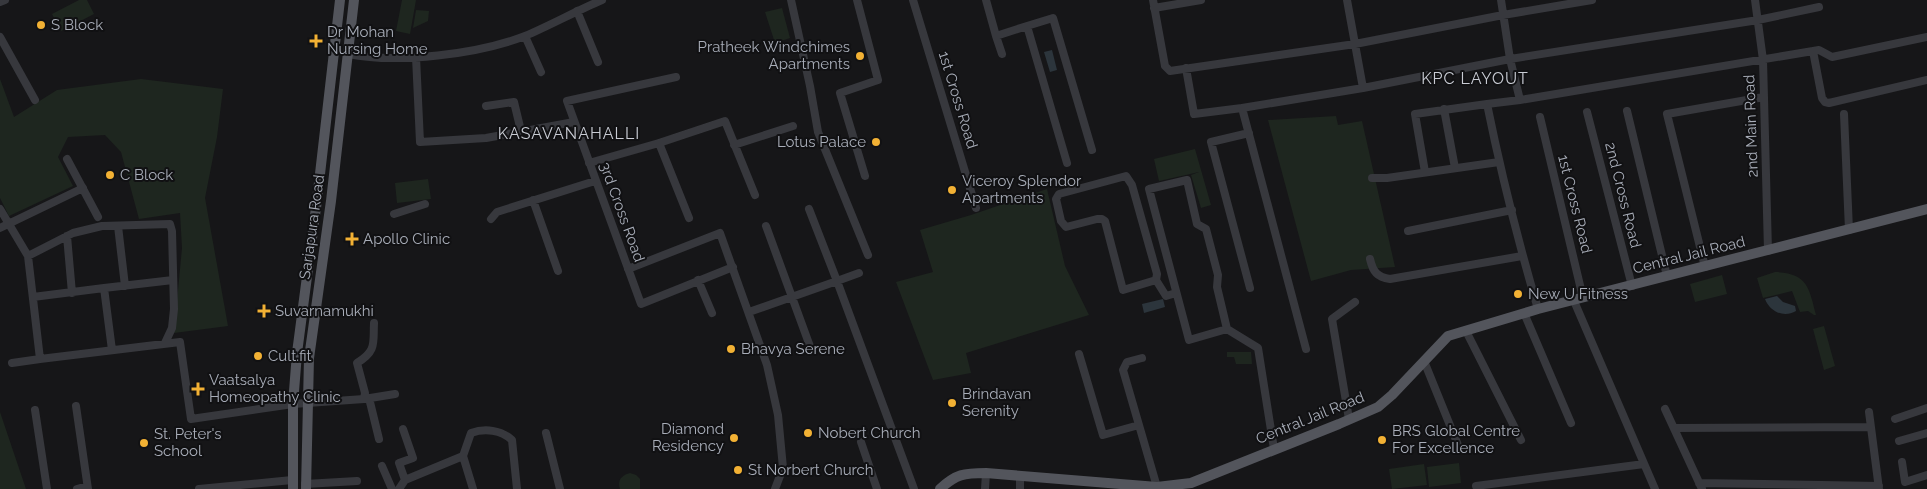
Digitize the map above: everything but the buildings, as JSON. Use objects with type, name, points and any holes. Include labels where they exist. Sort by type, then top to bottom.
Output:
[{"type":"main road","name":"Sarjapura Road","points":[[292,485],[293,404],[300,321],[317,200],[340,0]]},
{"type":"main road","name":"Sarjapura Road","points":[[306,486],[307,403],[313,322],[331,201],[354,0]]},
{"type":"main road","points":[[317,200],[331,201]]},
{"type":"main road","name":"Central Jail Road","points":[[940,489],[951,484],[965,473],[1020,476],[1067,484],[1105,487],[1157,487],[1191,482],[1378,407],[1392,395],[1448,336],[1538,309],[1927,209]]},
{"type":"street","points":[[0,2],[5,0]]},
{"type":"street","points":[[348,54],[381,59],[416,57],[500,44],[525,36],[602,0]]},
{"type":"street","points":[[791,0],[818,132],[868,255]]},
{"type":"street","points":[[857,0],[878,80],[840,93],[865,176]]},
{"type":"street","name":"1st Cross Road","points":[[913,0],[976,208]]},
{"type":"street","points":[[986,0],[1002,54]]},
{"type":"street","points":[[1201,0],[1153,4],[1165,66],[1170,71],[1355,44],[1592,0]]},
{"type":"street","points":[[1347,0],[1363,88]]},
{"type":"street","points":[[1501,0],[1510,59],[1520,100]]},
{"type":"street","name":"2nd Main Road","points":[[1755,0],[1763,60],[1768,251]]},
{"type":"street","points":[[1186,68],[1194,114],[1363,88],[1510,59],[1758,20],[1818,7]]},
{"type":"street","points":[[577,11],[598,62]]},
{"type":"street","points":[[996,36],[1054,18],[1092,150]]},
{"type":"street","points":[[1027,26],[1067,163]]},
{"type":"street","points":[[525,36],[541,72]]},
{"type":"street","points":[[0,37],[35,100]]},
{"type":"street","points":[[1425,172],[1414,114],[1520,100],[1819,50],[1832,57],[1927,37]]},
{"type":"street","points":[[1813,51],[1822,98],[1825,102],[1830,103],[1927,80]]},
{"type":"street","points":[[416,57],[420,142],[486,138],[574,122]]},
{"type":"street","name":"3rd Cross Road","points":[[676,77],[567,100],[641,304],[698,280]]},
{"type":"street","points":[[1705,267],[1667,114],[1764,98]]},
{"type":"street","points":[[486,106],[514,102],[521,131]]},
{"type":"street","points":[[1487,104],[1522,256],[1538,309]]},
{"type":"street","points":[[1242,108],[1306,349]]},
{"type":"street","points":[[1444,109],[1455,168]]},
{"type":"street","points":[[1627,111],[1667,276]]},
{"type":"street","name":"2nd Cross Road","points":[[1587,112],[1632,286]]},
{"type":"street","points":[[1844,114],[1849,230]]},
{"type":"street","name":"1st Cross Road","points":[[1540,117],[1579,300],[1655,489]]},
{"type":"street","points":[[588,162],[659,143],[725,122],[755,195]]},
{"type":"street","points":[[734,145],[793,126]]},
{"type":"street","points":[[1249,133],[1211,142],[1250,288]]},
{"type":"street","points":[[659,143],[689,218]]},
{"type":"street","points":[[67,159],[98,218]]},
{"type":"street","points":[[1372,178],[1499,162]]},
{"type":"street","points":[[1156,280],[1123,290],[1104,221],[1102,218],[1066,227],[1061,221],[1056,199],[1059,194],[1126,176],[1132,184],[1157,274],[1156,280],[1166,296],[1176,293]]},
{"type":"street","points":[[1228,329],[1189,340],[1149,189],[1187,180],[1197,224],[1206,229],[1218,275],[1217,287],[1228,329],[1258,348],[1274,449]]},
{"type":"street","points":[[491,219],[497,212],[595,181]]},
{"type":"street","points":[[0,228],[83,188]]},
{"type":"street","points":[[533,200],[558,271]]},
{"type":"street","points":[[394,214],[425,204]]},
{"type":"street","points":[[0,209],[28,256],[40,360]]},
{"type":"street","points":[[809,209],[914,489]]},
{"type":"street","points":[[1408,231],[1512,210]]},
{"type":"street","points":[[28,256],[67,236],[102,226],[170,224],[172,231],[174,309],[172,328],[165,344]]},
{"type":"street","points":[[118,226],[124,286]]},
{"type":"street","points":[[766,226],[810,350]]},
{"type":"street","points":[[628,269],[720,233],[767,365],[778,415],[783,468],[775,489]]},
{"type":"street","points":[[67,236],[72,293]]},
{"type":"street","points":[[1370,259],[1373,270],[1380,277],[1390,279],[1522,256]]},
{"type":"street","points":[[712,313],[698,280],[733,266]]},
{"type":"street","points":[[749,312],[859,274]]},
{"type":"street","points":[[33,297],[173,280]]},
{"type":"street","points":[[104,288],[112,350]]},
{"type":"street","points":[[1349,420],[1332,319],[1355,302]]},
{"type":"street","points":[[1524,313],[1571,423]]},
{"type":"street","points":[[374,323],[373,348],[365,358],[357,363],[379,439]]},
{"type":"street","points":[[1466,331],[1521,440]]},
{"type":"street","points":[[12,363],[180,342],[191,419],[293,404],[367,399],[395,394]]},
{"type":"street","points":[[1079,354],[1103,435],[1139,425]]},
{"type":"street","points":[[1142,358],[1127,362],[1124,370],[1157,487]]},
{"type":"street","points":[[1424,361],[1460,450]]},
{"type":"street","points":[[76,406],[87,487],[77,489]]},
{"type":"street","points":[[1895,418],[1927,408]]},
{"type":"street","points":[[35,410],[47,489]]},
{"type":"street","points":[[1665,410],[1701,486],[1879,487],[1869,412]]},
{"type":"street","points":[[1674,428],[1871,427]]},
{"type":"street","points":[[403,429],[413,458],[399,463],[405,480]]},
{"type":"street","points":[[473,489],[463,456],[471,433],[479,430],[504,433],[512,440],[517,489]]},
{"type":"street","points":[[546,433],[560,489]]},
{"type":"street","points":[[1899,442],[1927,433]]},
{"type":"street","points":[[860,442],[877,489]]},
{"type":"street","points":[[399,489],[405,480],[463,456]]},
{"type":"street","points":[[1902,462],[1906,482],[1927,475]]},
{"type":"street","points":[[1476,486],[1644,464]]},
{"type":"street","points":[[382,466],[392,489]]},
{"type":"street","points":[[985,489],[986,473]]},
{"type":"street","points":[[1020,476],[1020,489]]},
{"type":"street","points":[[306,486],[357,481]]},
{"type":"street","points":[[199,489],[292,485]]},
{"type":"shaded area","points":[[79,0],[87,0],[94,14],[61,31],[52,14]]},
{"type":"shaded area","points":[[402,0],[416,0],[410,34],[396,31]]},
{"type":"shaded area","points":[[782,8],[790,38],[775,43],[765,12]]},
{"type":"shaded area","points":[[416,10],[429,11],[428,21],[413,28]]},
{"type":"shaded area","points":[[1052,50],[1057,70],[1050,72],[1044,52]]},
{"type":"shaded area","points":[[0,79],[14,117],[57,90],[141,79],[223,89],[217,137],[205,198],[228,326],[174,333],[182,248],[180,213],[139,219],[121,152],[105,135],[68,137],[58,157],[73,186],[9,216],[0,198]]},
{"type":"shaded area","points":[[1336,116],[1338,125],[1362,121],[1395,267],[1351,270],[1311,281],[1268,120]]},
{"type":"shaded area","points":[[1195,149],[1211,205],[1201,208],[1191,175],[1199,172],[1159,181],[1154,159]]},
{"type":"shaded area","points":[[428,179],[431,199],[397,203],[395,183]]},
{"type":"shaded area","points":[[1047,189],[1065,266],[1089,315],[966,353],[971,373],[933,380],[896,282],[933,272],[920,230]]},
{"type":"shaded area","points":[[1775,272],[1794,275],[1801,279],[1809,290],[1816,315],[1808,311],[1800,312],[1792,291],[1763,298],[1757,278]]},
{"type":"shaded area","points":[[1722,275],[1727,294],[1695,302],[1690,284]]},
{"type":"shaded area","points":[[1777,296],[1783,302],[1795,306],[1796,311],[1782,314],[1770,307],[1765,299]]},
{"type":"shaded area","points":[[1163,299],[1165,307],[1144,313],[1142,304]]},
{"type":"shaded area","points":[[1824,326],[1835,366],[1824,370],[1813,329]]},
{"type":"shaded area","points":[[1227,352],[1251,352],[1252,364],[1236,364],[1234,357],[1227,357]]},
{"type":"shaded area","points":[[0,412],[26,489],[0,489]]},
{"type":"shaded area","points":[[1459,463],[1461,483],[1429,487],[1427,467]]},
{"type":"shaded area","points":[[1424,464],[1427,485],[1392,489],[1389,469]]},
{"type":"shaded area","points":[[630,473],[640,479],[640,489],[620,489],[619,483],[621,478]]},
{"type":"place","name":"S Block","points":[[41,25]]},
{"type":"place","name":"Dr Mohan Nursing Home","points":[[316,41]]},
{"type":"place","name":"Pratheek Windchimes Apartments","points":[[860,56]]},
{"type":"place","name":"Lotus Palace","points":[[876,142]]},
{"type":"place","name":"C Block","points":[[110,175]]},
{"type":"place","name":"Viceroy Splendor Apartments","points":[[952,190]]},
{"type":"place","name":"Apollo Clinic","points":[[352,239]]},
{"type":"place","name":"New U Fitness","points":[[1518,294]]},
{"type":"place","name":"Suvarnamukhi","points":[[264,311]]},
{"type":"place","name":"Bhavya Serene","points":[[731,349]]},
{"type":"place","name":"Cult.fit","points":[[258,356]]},
{"type":"place","name":"Vaatsalya Homeopathy Clinic","points":[[198,389]]},
{"type":"place","name":"Brindavan Serenity","points":[[952,403]]},
{"type":"place","name":"Nobert Church","points":[[808,433]]},
{"type":"place","name":"Diamond Residency","points":[[734,438]]},
{"type":"place","name":"BRS Global Centre For Excellence","points":[[1382,440]]},
{"type":"place","name":"St. Peter's School","points":[[144,443]]},
{"type":"place","name":"St Norbert Church","points":[[738,470]]},
{"type":"district","name":"KPC LAYOUT","points":[[1475,78]]},
{"type":"district","name":"KASAVANAHALLI","points":[[569,133]]}]
